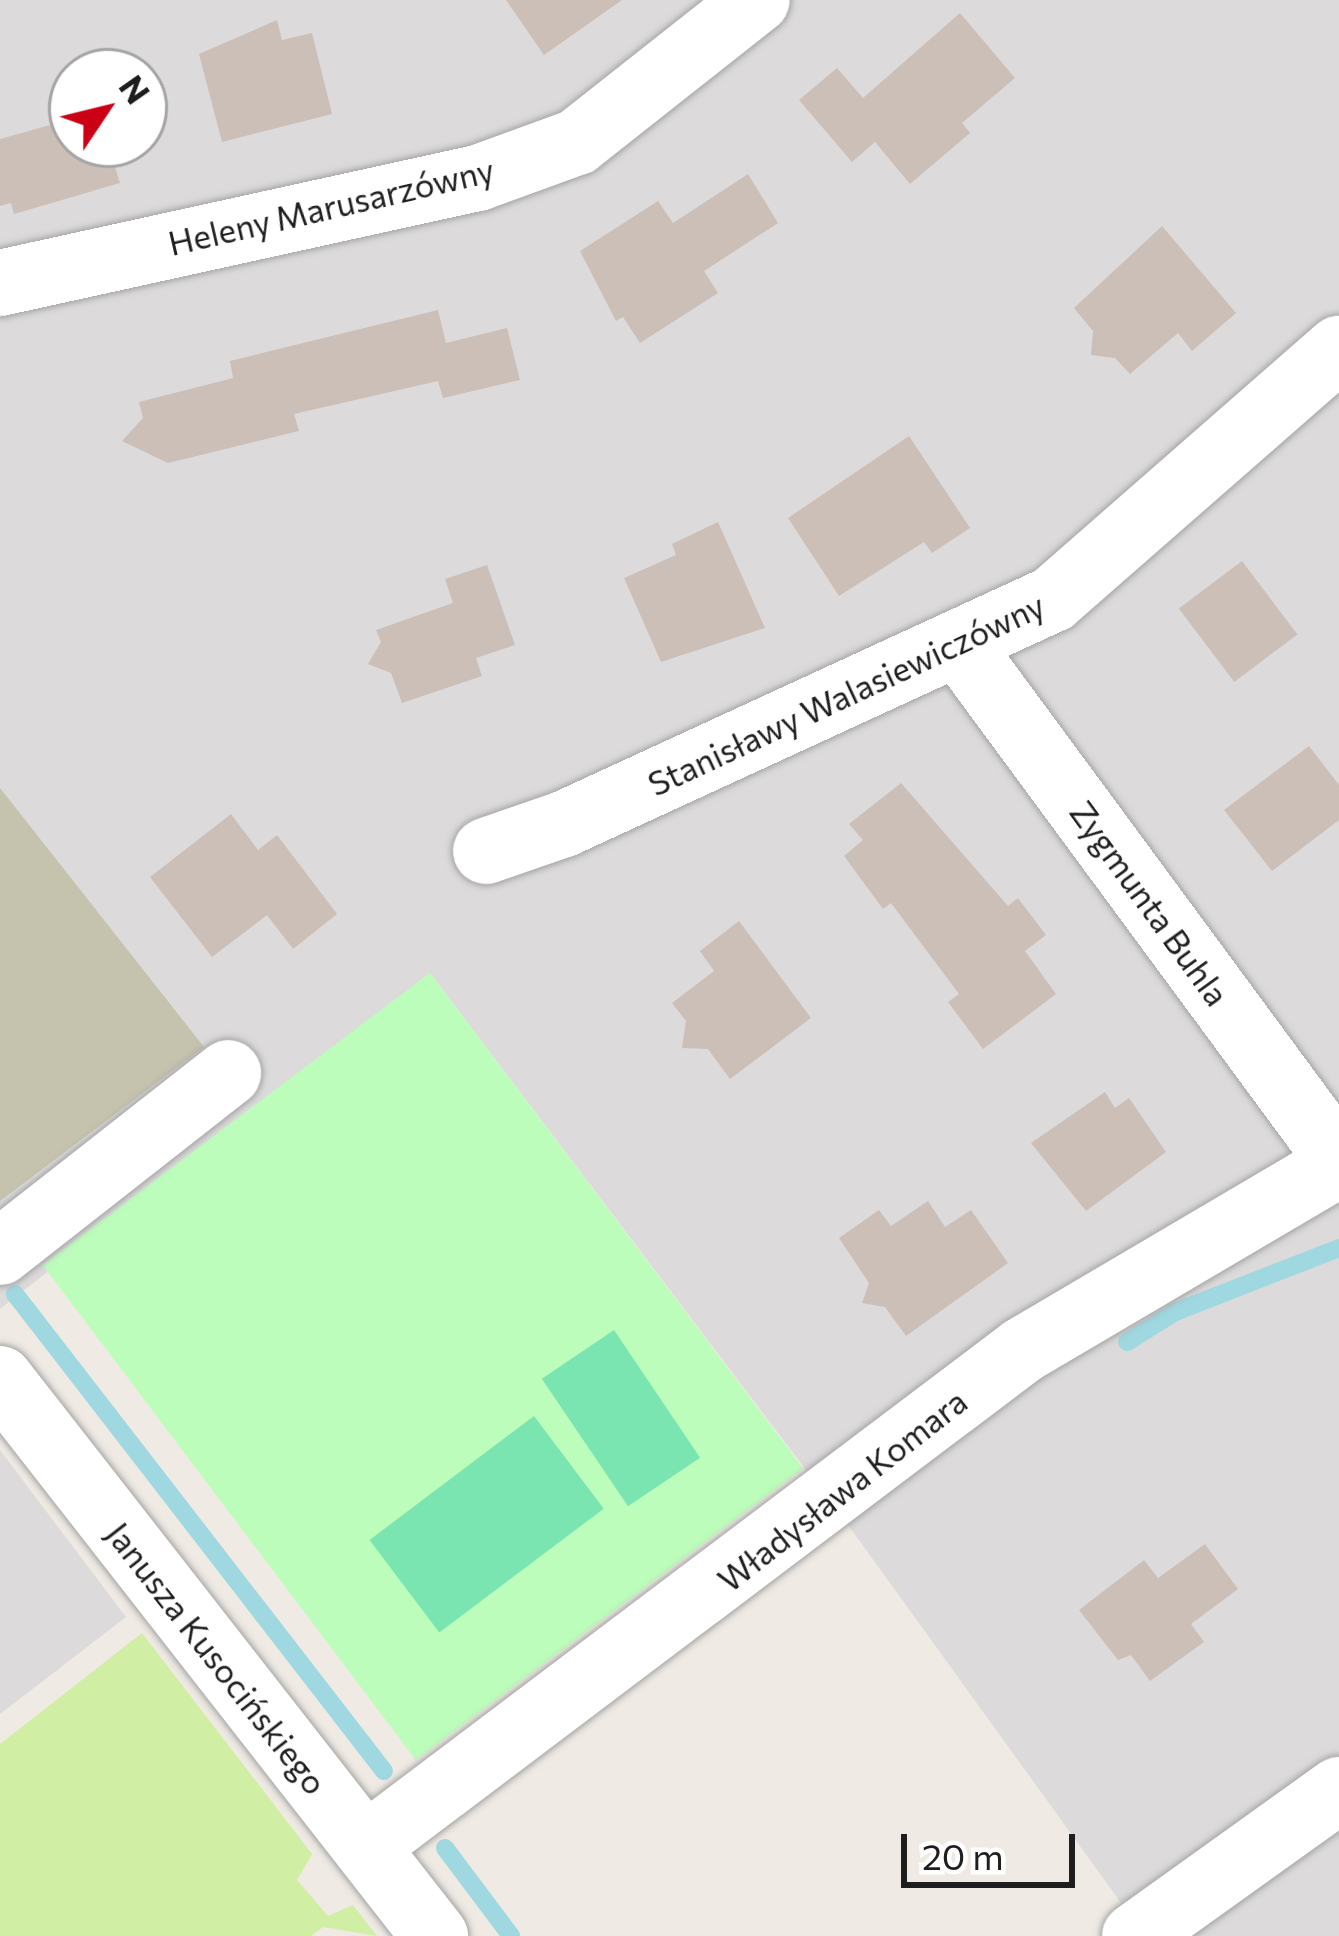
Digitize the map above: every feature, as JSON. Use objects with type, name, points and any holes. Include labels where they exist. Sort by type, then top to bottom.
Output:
[{"type":"street","name":"Heleny Marusarzówny","points":[[0,283],[498,171],[577,142],[730,9]]},
{"type":"street","name":"Stanisławy Walasiewiczówny","points":[[487,850],[564,824],[960,646],[1053,599],[1339,350]]},
{"type":"street","name":"Zygmunta Buhla","points":[[960,646],[1339,1162]]},
{"type":"street","points":[[0,1252],[228,1073]]},
{"type":"street","name":"Władysława Komara","points":[[366,1846],[1023,1350],[1339,1162]]},
{"type":"street","name":"Janusza Kusocińskiego","points":[[0,1379],[435,1936]]},
{"type":"street","points":[[1135,1936],[1339,1790]]},
{"type":"shaded area","points":[[0,0],[1339,0],[1339,1936],[1145,1936],[859,1540],[430,973],[0,1309]]},
{"type":"shaded area","points":[[0,788],[204,1047],[0,1201]]},
{"type":"shaded area","points":[[0,1450],[126,1617],[0,1714]]},
{"type":"green space","points":[[430,973],[803,1468],[416,1760],[43,1265]]},
{"type":"green space","points":[[614,1330],[700,1458],[628,1506],[542,1379]]},
{"type":"green space","points":[[534,1416],[604,1509],[439,1633],[369,1540]]},
{"type":"green space","points":[[142,1633],[312,1854],[297,1880],[328,1916],[353,1905],[377,1936],[323,1927],[311,1936],[0,1936],[0,1744]]},
{"type":"building","points":[[506,0],[622,0],[544,55]]},
{"type":"building","points":[[960,13],[1015,78],[962,123],[970,133],[910,184],[875,142],[852,162],[799,100],[837,68],[863,98]]},
{"type":"building","points":[[277,20],[282,40],[312,33],[332,114],[222,142],[199,54]]},
{"type":"building","points":[[48,126],[48,168],[115,168],[120,183],[14,214],[11,203],[0,206],[0,139]]},
{"type":"building","points":[[748,174],[778,223],[704,271],[718,293],[640,343],[623,317],[616,321],[580,251],[658,201],[673,223]]},
{"type":"building","points":[[1162,226],[1236,313],[1192,351],[1178,333],[1130,374],[1115,358],[1091,355],[1093,331],[1074,308]]},
{"type":"building","points":[[438,310],[446,343],[507,328],[520,380],[443,398],[438,381],[294,414],[299,431],[168,463],[122,441],[143,418],[139,402],[233,378],[230,361]]},
{"type":"building","points":[[909,436],[970,528],[932,553],[924,542],[839,596],[788,518]]},
{"type":"building","points":[[718,522],[765,628],[661,662],[624,578],[676,555],[672,544]]},
{"type":"building","points":[[1242,561],[1297,634],[1234,682],[1179,609]]},
{"type":"building","points":[[487,565],[515,645],[476,658],[482,676],[402,703],[391,673],[368,664],[381,642],[376,630],[453,603],[445,579]]},
{"type":"building","points":[[1309,746],[1339,785],[1339,820],[1272,871],[1224,810]]},
{"type":"building","points":[[901,783],[1008,906],[1018,898],[1046,935],[1025,951],[1056,994],[983,1049],[948,1002],[959,994],[891,903],[883,909],[844,856],[863,840],[849,824]]},
{"type":"building","points":[[231,814],[258,850],[277,835],[337,914],[293,949],[267,915],[212,957],[150,877]]},
{"type":"building","points":[[739,921],[811,1018],[730,1079],[708,1049],[682,1048],[686,1021],[672,1003],[714,971],[700,951]]},
{"type":"building","points":[[1105,1092],[1115,1108],[1129,1098],[1166,1152],[1086,1211],[1031,1143]]},
{"type":"building","points":[[928,1201],[945,1227],[971,1210],[1008,1263],[906,1336],[885,1307],[862,1303],[869,1283],[839,1238],[879,1210],[891,1226]]},
{"type":"building","points":[[1205,1544],[1238,1589],[1191,1624],[1204,1642],[1150,1681],[1131,1655],[1118,1660],[1079,1610],[1144,1560],[1158,1578]]},
{"type":"waterway","points":[[1127,1342],[1175,1312],[1339,1248]]},
{"type":"waterway","points":[[15,1294],[384,1771]]},
{"type":"waterway","points":[[445,1848],[511,1936]]}]
